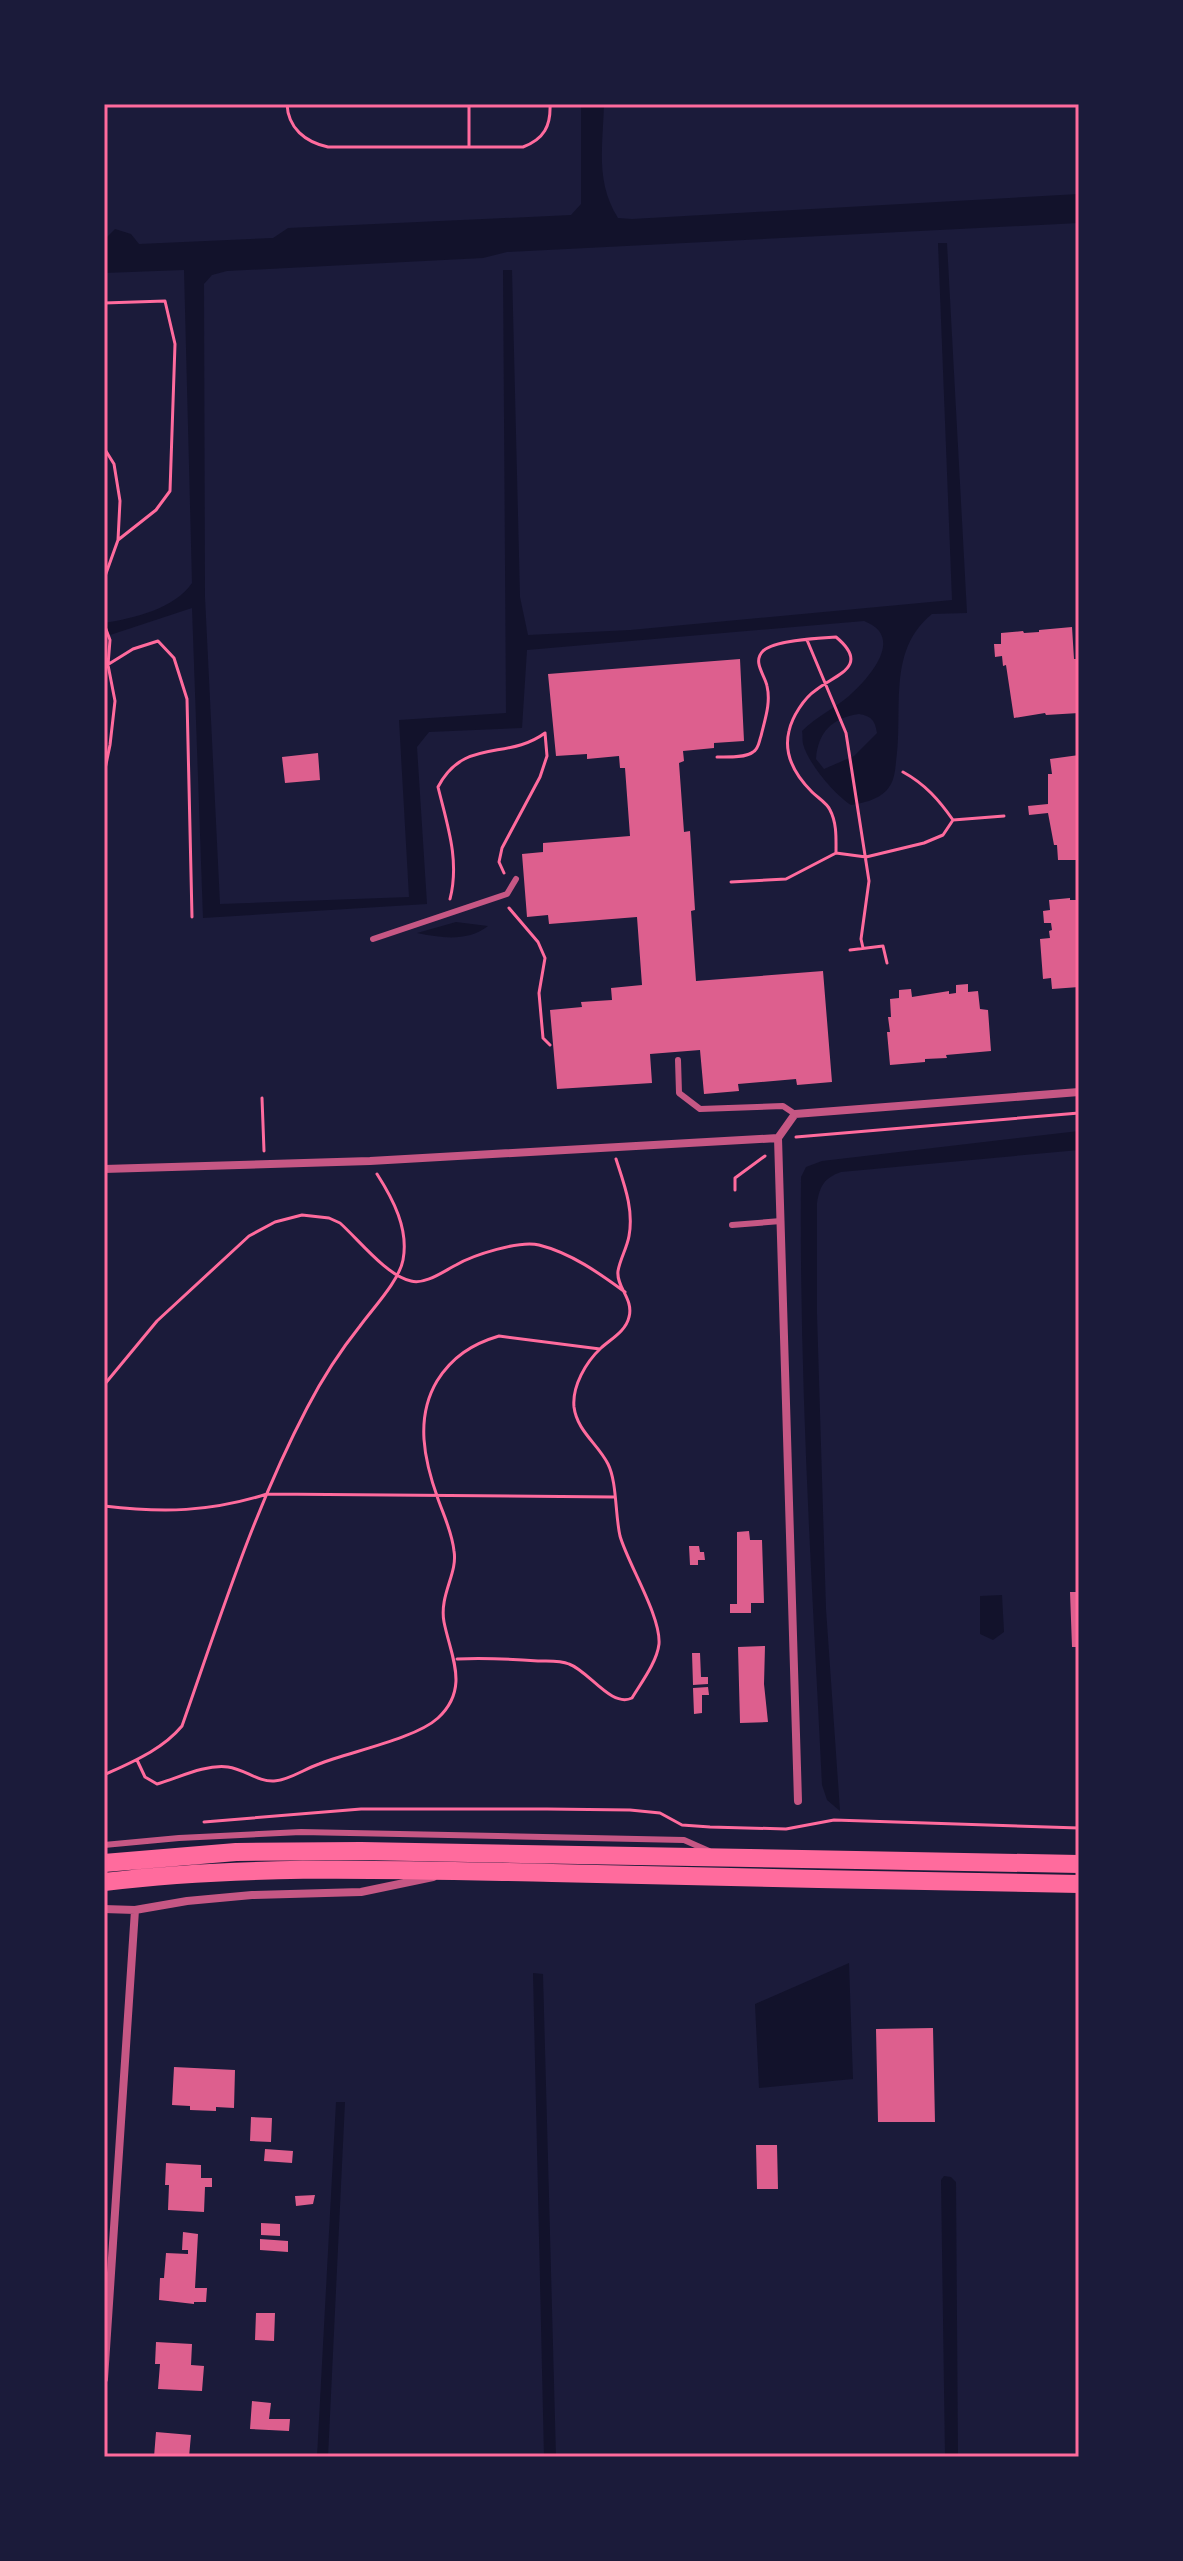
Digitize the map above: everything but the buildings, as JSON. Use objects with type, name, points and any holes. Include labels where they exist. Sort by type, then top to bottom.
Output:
[{"type":"main road","points":[[104,1863],[236,1852],[361,1851],[1079,1864]]},
{"type":"main road","points":[[104,1882],[236,1872],[358,1869],[1079,1884]]},
{"type":"street","points":[[798,1801],[778,1138],[795,1114],[1079,1092]]},
{"type":"street","points":[[104,1169],[370,1161],[778,1138]]},
{"type":"street","points":[[104,1909],[135,1910],[252,1895],[361,1892],[461,1871]]},
{"type":"street","points":[[104,2379],[135,1910]]},
{"type":"lane","points":[[373,939],[507,894],[516,879]]},
{"type":"lane","points":[[678,1060],[679,1093],[700,1109],[783,1106],[795,1114]]},
{"type":"lane","points":[[732,1225],[781,1221]]},
{"type":"lane","points":[[104,1845],[301,1832],[455,1834],[684,1840],[727,1858]]},
{"type":"path","points":[[287,104],[287,118],[296,130],[318,145],[328,147],[523,147],[532,144],[546,131],[550,122],[550,104]]},
{"type":"path","points":[[469,104],[469,147]]},
{"type":"path","points":[[104,303],[165,301],[175,344],[170,491],[156,510],[118,540]]},
{"type":"path","points":[[104,448],[114,464],[120,501],[118,540],[104,579]]},
{"type":"path","points":[[104,624],[110,640],[106,666],[115,701],[104,774]]},
{"type":"path","points":[[717,757],[751,754],[757,749],[768,706],[767,685],[759,668],[762,651],[772,646],[836,637],[845,644],[849,665],[843,674],[817,688],[800,709],[789,731],[788,753],[794,772],[830,809],[836,830],[836,853]]},
{"type":"path","points":[[807,640],[843,727],[849,754],[869,881],[861,939],[863,948]]},
{"type":"path","points":[[106,666],[133,649],[158,641],[174,658],[187,699],[192,917]]},
{"type":"path","points":[[445,915],[455,868],[453,846],[438,787],[446,771],[461,759],[534,741],[545,733],[547,756],[540,777],[502,848],[499,862],[505,875],[508,907],[538,942],[545,958],[539,993],[543,1038],[550,1045]]},
{"type":"path","points":[[903,772],[919,781],[941,802],[953,820]]},
{"type":"path","points":[[953,820],[1004,816]]},
{"type":"path","points":[[731,882],[786,879],[836,853],[866,857],[934,839],[943,835],[953,820]]},
{"type":"path","points":[[850,950],[883,946],[887,963]]},
{"type":"path","points":[[262,1098],[265,1163]]},
{"type":"path","points":[[735,1190],[735,1178],[767,1154],[778,1138],[1079,1113]]},
{"type":"path","points":[[455,1659],[567,1662],[618,1700],[626,1701],[632,1698],[657,1652],[659,1641],[641,1584],[621,1540],[613,1477],[607,1461],[583,1432],[574,1409],[579,1380],[589,1362],[623,1329],[630,1317],[630,1303],[618,1272],[629,1237],[631,1212],[613,1148]]},
{"type":"path","points":[[104,1775],[170,1740],[182,1726],[225,1600],[267,1494],[309,1404],[403,1261],[403,1236],[397,1208],[370,1161]]},
{"type":"path","points":[[104,1385],[157,1321],[249,1236],[275,1222],[302,1215],[329,1218],[340,1223],[396,1275],[414,1283],[497,1249],[536,1244],[589,1266],[626,1293]]},
{"type":"path","points":[[137,1760],[145,1777],[157,1784],[210,1768],[229,1767],[267,1782],[279,1781],[317,1764],[387,1742],[437,1719],[450,1703],[457,1684],[443,1600],[455,1554],[423,1441],[424,1413],[432,1390],[445,1368],[482,1340],[499,1336],[600,1349]]},
{"type":"path","points":[[104,1506],[165,1512],[237,1504],[267,1494],[614,1497]]},
{"type":"path","points":[[197,1823],[361,1809],[547,1809],[645,1811],[660,1813],[682,1825],[710,1827],[786,1829],[834,1820],[1079,1828]]},
{"type":"shaded area","points":[[581,104],[604,104],[603,177],[618,218],[1079,194],[1079,223],[507,252],[483,258],[227,271],[212,275],[204,284],[205,597],[220,904],[409,897],[399,720],[506,713],[503,270],[512,270],[520,597],[528,635],[630,630],[952,600],[938,243],[947,243],[967,613],[932,614],[908,646],[900,683],[898,743],[891,784],[878,797],[851,805],[823,778],[810,760],[803,742],[802,731],[849,696],[866,679],[880,658],[882,637],[876,628],[864,621],[527,650],[522,728],[429,732],[417,747],[427,904],[203,918],[192,608],[104,637],[104,623],[164,606],[192,583],[184,270],[104,273],[104,240],[115,229],[131,234],[139,244],[273,238],[288,228],[571,215],[581,204]],"holes":[[[859,714],[872,719],[877,733],[854,756],[824,769],[816,759],[823,734],[841,719]]]},
{"type":"shaded area","points":[[456,922],[488,926],[463,937],[417,933]]},
{"type":"shaded area","points":[[1079,1131],[1079,1150],[841,1172],[830,1177],[820,1192],[817,1203],[817,1314],[826,1609],[840,1811],[827,1800],[822,1785],[804,1405],[801,1177],[806,1167],[822,1161]]},
{"type":"shaded area","points":[[1002,1595],[1004,1632],[993,1640],[980,1634],[980,1596]]},
{"type":"shaded area","points":[[849,1963],[853,2079],[759,2088],[755,2004]]},
{"type":"shaded area","points":[[533,1973],[543,1974],[556,2457],[544,2457]]},
{"type":"shaded area","points":[[336,2102],[345,2102],[328,2457],[317,2457]]},
{"type":"shaded area","points":[[944,2176],[956,2182],[958,2457],[945,2457],[941,2180]]}]
